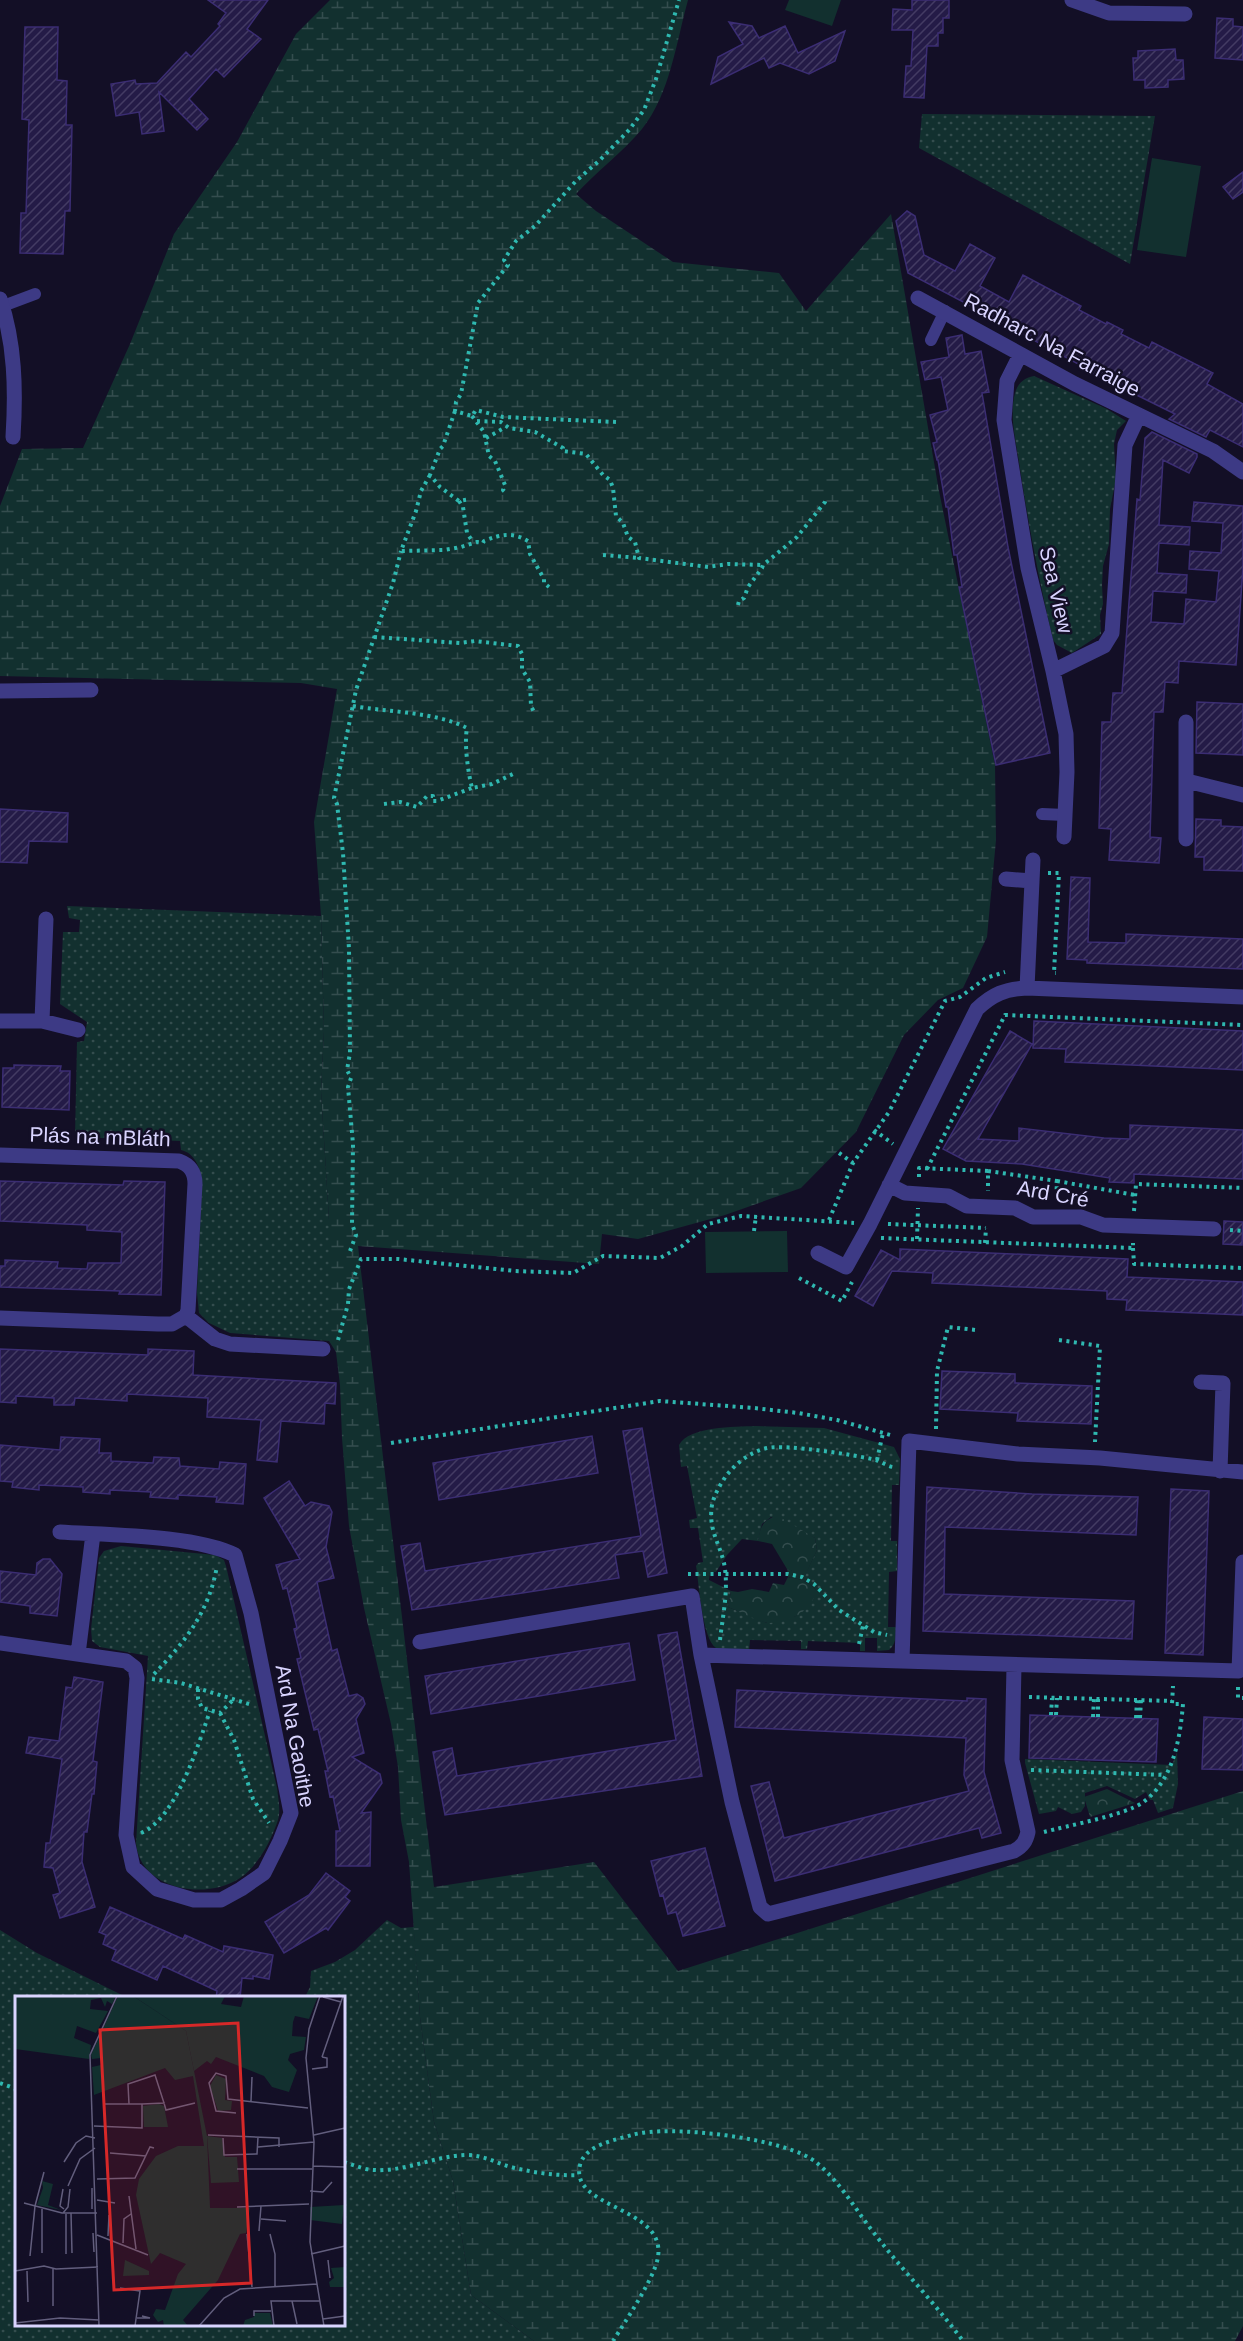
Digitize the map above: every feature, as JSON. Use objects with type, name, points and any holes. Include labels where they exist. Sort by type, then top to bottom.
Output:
[{"type":"street","points":[[1072,0],[1109,13],[1185,14]]},
{"type":"street","name":"Radharc Na Farraige","points":[[918,298],[945,311],[1020,355],[1213,451],[1243,472]]},
{"type":"street","points":[[1,302],[13,364],[15,405],[13,437]]},
{"type":"street","name":"Sea View","points":[[1020,355],[1006,387],[1005,426],[1029,568],[1053,671],[1067,745],[1064,837]]},
{"type":"street","name":"Radharc Na Farraige","points":[[1053,671],[1104,646],[1113,633],[1125,446],[1139,415]]},
{"type":"street","points":[[0,691],[91,690]]},
{"type":"street","points":[[1186,722],[1186,839]]},
{"type":"street","points":[[1186,781],[1243,795]]},
{"type":"street","points":[[1006,879],[1032,871],[1027,988]]},
{"type":"street","points":[[42,1021],[46,919]]},
{"type":"street","points":[[818,1253],[846,1267],[870,1224],[977,1009],[989,997],[1000,991],[1027,988],[1243,997]]},
{"type":"street","points":[[0,1021],[42,1021],[78,1030]]},
{"type":"street","name":"Plás na mBláth","points":[[0,1155],[179,1161],[190,1167],[195,1178],[186,1316]]},
{"type":"street","name":"Ard Cré","points":[[888,1185],[905,1193],[948,1196],[968,1206],[1016,1208],[1033,1216],[1081,1217],[1103,1226],[1215,1229]]},
{"type":"street","points":[[0,1318],[172,1324],[186,1316],[209,1335],[230,1344],[323,1349]]},
{"type":"street","points":[[1201,1382],[1222,1383],[1221,1471]]},
{"type":"street","points":[[902,1661],[909,1441],[1018,1454],[1094,1458],[1243,1472]]},
{"type":"street","points":[[60,1532],[168,1540],[221,1548]]},
{"type":"street","points":[[78,1654],[93,1534]]},
{"type":"street","name":"Ard Na Gaoithe","points":[[0,1643],[126,1661],[135,1668],[137,1678],[126,1835],[132,1867],[157,1888],[194,1900],[221,1900],[264,1873],[291,1813],[251,1613],[235,1555],[221,1548]]},
{"type":"street","points":[[701,1655],[1241,1671],[1243,1562]]},
{"type":"street","points":[[420,1642],[692,1596],[701,1655],[732,1802],[760,1906],[768,1914],[1014,1851],[1026,1840],[1028,1832],[1012,1760],[1014,1666]]},
{"type":"lane","points":[[1,302],[35,294]]},
{"type":"lane","name":"Radharc Na Farraige","points":[[931,340],[945,311]]},
{"type":"lane","points":[[1042,814],[1065,815]]},
{"type":"path","points":[[350,1251],[356,1235],[352,1224],[353,1144],[348,1087],[351,1078],[347,1070],[350,1053],[349,950],[343,853],[337,804],[334,798],[356,690],[393,583],[421,491],[443,447],[456,402],[461,394],[478,303],[508,265],[504,261],[516,241],[535,226],[576,181],[629,130],[644,110],[656,79],[679,0]]},
{"type":"path","points":[[472,416],[476,410],[503,417],[616,422]]},
{"type":"path","points":[[455,411],[472,416],[477,421],[486,438],[489,456],[495,461],[505,485],[503,490],[506,494]]},
{"type":"path","points":[[477,421],[501,422],[506,427],[535,432],[562,448],[563,451],[586,454],[603,475],[608,477],[613,489],[616,516],[623,524],[628,537],[635,542],[639,558]]},
{"type":"path","points":[[486,438],[506,427]]},
{"type":"path","points":[[430,475],[463,507],[467,533],[473,543]]},
{"type":"path","points":[[738,605],[763,565],[797,537],[826,498]]},
{"type":"path","points":[[459,501],[470,499]]},
{"type":"path","points":[[401,551],[461,548],[473,543],[483,543],[503,534],[519,535],[528,541],[530,554],[544,583],[549,587]]},
{"type":"path","points":[[603,555],[708,567],[728,564],[763,565]]},
{"type":"path","points":[[374,637],[460,643],[475,641],[518,646],[522,654],[522,669],[530,682],[531,706],[534,712]]},
{"type":"path","points":[[353,706],[391,710],[450,722],[467,728],[468,774],[472,788]]},
{"type":"path","points":[[384,804],[400,802],[417,807],[427,796],[433,796],[433,801],[437,801],[472,788],[492,784],[515,773]]},
{"type":"path","points":[[1032,871],[1059,873],[1054,973],[1066,974]]},
{"type":"path","points":[[830,1220],[853,1163],[897,1099],[945,1001],[960,997],[969,989],[1001,972],[1028,971]]},
{"type":"path","points":[[927,1169],[1005,1015],[1243,1025]]},
{"type":"path","points":[[874,1130],[904,1152]]},
{"type":"path","points":[[839,1153],[853,1163]]},
{"type":"path","points":[[988,1171],[1135,1195]]},
{"type":"path","points":[[1053,1244],[1057,1181]]},
{"type":"path","points":[[323,1349],[336,1345],[348,1304],[349,1289],[361,1259],[398,1259],[515,1271],[573,1273],[603,1256],[660,1258],[682,1246],[708,1224],[741,1216],[986,1228]]},
{"type":"path","points":[[754,1231],[756,1216]]},
{"type":"path","points":[[1133,1248],[1134,1264],[1243,1268]]},
{"type":"path","points":[[936,1444],[937,1371],[948,1327],[976,1330]]},
{"type":"path","points":[[1059,1341],[1100,1346],[1094,1458]]},
{"type":"path","points":[[392,1443],[660,1401],[798,1413],[837,1420],[909,1441]]},
{"type":"path","points":[[877,1460],[883,1433]]},
{"type":"path","points":[[720,1656],[727,1600],[726,1574],[711,1525],[712,1504],[720,1485],[732,1468],[749,1455],[768,1448],[790,1448],[877,1460],[891,1467],[908,1468]]},
{"type":"path","points":[[221,1548],[214,1585],[194,1628],[149,1679],[159,1679],[198,1689],[272,1712]]},
{"type":"path","points":[[688,1574],[788,1574],[802,1578],[814,1584],[839,1610],[863,1626],[874,1632],[903,1636]]},
{"type":"path","points":[[1172,1701],[1173,1670]]},
{"type":"path","points":[[198,1689],[198,1699],[202,1708],[220,1713]]},
{"type":"path","points":[[1013,1689],[1026,1689],[1025,1696],[1172,1701],[1172,1704],[1183,1704],[1178,1743],[1166,1775],[1159,1788],[1140,1804],[1043,1832],[1028,1832]]},
{"type":"path","points":[[1054,1698],[1054,1715]]},
{"type":"path","points":[[220,1713],[234,1699]]},
{"type":"path","points":[[1095,1717],[1096,1699]]},
{"type":"path","points":[[1138,1718],[1139,1700]]},
{"type":"path","points":[[126,1835],[143,1833],[153,1827],[176,1797],[210,1711]]},
{"type":"path","points":[[220,1713],[234,1740],[253,1799],[280,1841]]},
{"type":"path","points":[[1014,1772],[1023,1770],[1166,1775]]},
{"type":"path","points":[[0,2083],[15,2089]]},
{"type":"path","points":[[614,2341],[658,2259],[658,2248],[656,2238],[634,2215],[595,2196],[586,2189],[579,2175],[580,2164],[589,2150],[639,2133],[694,2132],[789,2148],[815,2161],[843,2188],[873,2232],[963,2341]]},
{"type":"path","points":[[345,2162],[366,2169],[379,2170],[398,2169],[438,2158],[483,2156],[514,2168],[558,2176],[579,2175]]},
{"type":"green space","points":[[330,0],[688,0],[666,84],[652,115],[634,138],[576,194],[596,211],[673,262],[779,273],[806,311],[891,214],[939,491],[995,765],[996,840],[987,937],[963,988],[938,1000],[904,1035],[856,1132],[801,1188],[725,1215],[638,1239],[602,1234],[599,1264],[358,1246],[434,1887],[594,1862],[678,1971],[1243,1791],[1243,2326],[1235,2341],[534,2341],[471,2295],[453,2181],[434,2122],[420,2017],[409,1862],[401,1820],[398,1767],[349,1526],[340,1385],[336,1352],[329,1341],[329,1220],[321,1091],[324,1031],[321,916],[314,822],[337,689],[301,683],[0,676],[0,506],[22,449],[83,448],[130,344],[174,234],[237,142],[296,34]]},
{"type":"green space","points":[[789,0],[841,0],[832,26],[785,10]]},
{"type":"green space","points":[[922,114],[1155,116],[1130,264],[919,148]]},
{"type":"green space","points":[[1152,158],[1201,166],[1186,257],[1137,250]]},
{"type":"green space","points":[[1034,376],[1107,409],[1126,421],[1117,430],[1114,444],[1116,479],[1110,509],[1109,544],[1103,566],[1101,634],[1072,653],[1057,645],[1053,640],[1034,551],[1015,437],[1013,401],[1015,393],[1022,382]]},
{"type":"green space","points":[[67,906],[321,916],[324,1031],[321,1091],[329,1220],[329,1341],[230,1333],[209,1323],[199,1313],[197,1293],[202,1181],[196,1162],[190,1154],[181,1150],[180,1141],[75,1137],[77,1042],[84,1041],[87,1022],[60,1004],[63,932],[79,932],[80,920],[69,918]]},
{"type":"green space","points":[[787,1231],[788,1272],[706,1273],[705,1232]]},
{"type":"green space","points":[[725,1427],[824,1428],[894,1447],[900,1459],[899,1485],[892,1485],[891,1541],[897,1541],[897,1571],[889,1572],[888,1627],[896,1627],[896,1637],[889,1650],[877,1651],[877,1638],[865,1638],[865,1651],[860,1651],[860,1643],[808,1641],[807,1649],[801,1649],[801,1641],[750,1640],[749,1651],[732,1651],[720,1650],[711,1643],[704,1623],[696,1566],[703,1562],[698,1528],[690,1528],[689,1520],[697,1518],[687,1466],[681,1467],[679,1445],[692,1434],[702,1431]],"holes":[[[771,1517],[815,1538],[817,1550],[805,1575],[787,1569],[788,1577],[807,1582],[816,1590],[796,1616],[767,1623],[728,1607],[731,1591],[709,1580],[710,1572],[716,1572],[727,1555],[742,1539],[758,1541],[762,1524]]]},
{"type":"green space","points":[[778,1516],[815,1538],[817,1550],[805,1576],[787,1569],[772,1544],[758,1541],[763,1524]]},
{"type":"green space","points":[[121,1546],[215,1555],[224,1560],[226,1566],[277,1788],[279,1816],[268,1844],[253,1867],[240,1878],[226,1885],[210,1889],[177,1887],[149,1872],[140,1859],[136,1843],[148,1656],[100,1647],[92,1641],[91,1629],[99,1558],[104,1551]]},
{"type":"green space","points":[[788,1577],[807,1582],[816,1590],[805,1610],[792,1618],[769,1623],[728,1607],[731,1591],[752,1589],[769,1592],[773,1583],[784,1585]]},
{"type":"green space","points":[[1177,1752],[1178,1784],[1173,1808],[1158,1813],[1153,1800],[1150,1800],[1146,1792],[1135,1799],[1107,1786],[1085,1793],[1085,1806],[1081,1812],[1072,1814],[1058,1807],[1056,1811],[1039,1814],[1025,1763],[1025,1759],[1172,1765]]},
{"type":"green space","points":[[1107,1789],[1135,1803],[1090,1817],[1084,1797]]},
{"type":"green space","points":[[387,1920],[401,1928],[414,1927],[420,2017],[434,2122],[453,2181],[471,2295],[534,2341],[0,2341],[0,1930],[37,1953],[124,1996],[15,1996],[15,2326],[345,2326],[345,1996],[306,1996],[310,1987],[311,1971],[335,1962],[355,1950]]},
{"type":"building","points":[[208,0],[268,0],[247,29],[261,39],[224,77],[216,69],[189,99],[208,119],[197,130],[159,92],[164,131],[142,134],[139,112],[116,116],[111,84],[135,80],[136,84],[157,83],[186,52],[191,57],[220,26],[218,24],[226,13]]},
{"type":"building","points":[[912,0],[949,0],[949,18],[943,18],[943,33],[938,33],[938,46],[927,46],[924,98],[904,97],[906,66],[911,66],[913,30],[892,30],[893,9],[912,10]]},
{"type":"building","points":[[1217,18],[1233,19],[1233,26],[1243,27],[1243,60],[1215,58]]},
{"type":"building","points":[[729,22],[752,26],[759,38],[785,26],[798,53],[845,31],[835,61],[809,74],[780,63],[769,68],[764,58],[711,84],[718,57],[743,44]]},
{"type":"building","points":[[25,27],[58,27],[57,80],[67,81],[66,125],[72,125],[70,211],[65,211],[63,254],[20,253],[21,213],[26,213],[29,120],[22,119]]},
{"type":"building","points":[[1175,49],[1176,60],[1183,60],[1184,79],[1168,80],[1168,87],[1145,88],[1145,80],[1134,80],[1133,58],[1138,58],[1138,51]]},
{"type":"building","points":[[1243,172],[1243,192],[1233,199],[1223,187]]},
{"type":"building","points":[[907,211],[915,216],[924,255],[955,271],[970,244],[995,258],[980,286],[1009,302],[1023,275],[1081,306],[1079,310],[1123,330],[1121,334],[1149,348],[1152,342],[1213,373],[1207,384],[1243,404],[1243,447],[1210,430],[1206,437],[1169,419],[1175,414],[1084,369],[1009,327],[1011,327],[908,273],[896,221]]},
{"type":"building","points":[[962,335],[965,354],[981,351],[989,392],[982,393],[1008,547],[1050,753],[996,765],[959,587],[962,587],[957,555],[954,555],[948,507],[946,507],[933,443],[937,442],[930,415],[948,410],[941,377],[925,380],[921,362],[949,357],[946,338]]},
{"type":"building","points":[[1152,432],[1197,454],[1197,457],[1189,473],[1163,460],[1159,525],[1190,527],[1189,545],[1159,543],[1157,573],[1187,575],[1186,593],[1153,591],[1151,622],[1184,624],[1186,599],[1216,602],[1219,571],[1189,569],[1190,551],[1221,553],[1223,523],[1192,521],[1194,502],[1243,506],[1243,568],[1236,665],[1179,661],[1178,683],[1165,682],[1163,712],[1154,712],[1150,837],[1161,838],[1159,863],[1109,860],[1111,829],[1099,828],[1102,722],[1111,722],[1113,693],[1122,693],[1137,499],[1140,500],[1145,438]]},
{"type":"building","points":[[1197,702],[1243,704],[1243,755],[1196,753]]},
{"type":"building","points":[[0,809],[68,813],[67,842],[29,841],[27,863],[0,862]]},
{"type":"building","points":[[1196,819],[1221,820],[1221,826],[1243,827],[1243,871],[1204,870],[1204,857],[1195,857]]},
{"type":"building","points":[[1071,877],[1090,878],[1088,942],[1126,943],[1126,934],[1243,939],[1243,969],[1087,963],[1087,960],[1067,959]]},
{"type":"building","points":[[1034,1021],[1243,1031],[1243,1070],[1065,1062],[1066,1049],[1033,1048]]},
{"type":"building","points":[[1010,1031],[1032,1044],[978,1139],[1019,1141],[1019,1128],[1130,1139],[1130,1125],[1243,1130],[1243,1179],[1134,1174],[1134,1183],[1109,1182],[1110,1178],[1022,1164],[966,1161],[943,1149]]},
{"type":"building","points":[[14,1065],[61,1066],[60,1071],[70,1071],[69,1110],[2,1107],[3,1068],[14,1068]]},
{"type":"building","points":[[0,1181],[123,1185],[124,1181],[165,1182],[161,1295],[119,1294],[120,1291],[0,1287],[0,1266],[5,1266],[5,1260],[58,1262],[57,1268],[87,1269],[88,1263],[121,1263],[122,1232],[87,1230],[87,1225],[0,1221]]},
{"type":"building","points":[[1224,1221],[1243,1222],[1242,1245],[1223,1244]]},
{"type":"building","points":[[900,1249],[1128,1259],[1127,1277],[1243,1282],[1243,1315],[1126,1310],[1127,1300],[1107,1299],[1107,1291],[932,1283],[933,1273],[892,1271],[873,1306],[855,1296],[881,1250],[900,1260]]},
{"type":"building","points":[[0,1349],[148,1355],[148,1349],[194,1351],[193,1375],[336,1383],[335,1404],[325,1403],[324,1424],[281,1421],[277,1462],[257,1460],[261,1420],[207,1417],[208,1398],[127,1394],[127,1401],[75,1398],[74,1405],[54,1405],[54,1398],[16,1396],[16,1403],[0,1402]]},
{"type":"building","points":[[942,1371],[1015,1374],[1015,1383],[1092,1386],[1091,1424],[1017,1421],[1018,1413],[940,1409]]},
{"type":"building","points":[[642,1428],[667,1573],[648,1577],[643,1551],[615,1555],[619,1578],[412,1610],[401,1546],[420,1543],[425,1571],[641,1536],[623,1431]]},
{"type":"building","points":[[592,1436],[598,1473],[439,1500],[433,1463]]},
{"type":"building","points":[[61,1437],[100,1439],[99,1453],[111,1453],[111,1461],[153,1463],[154,1457],[179,1458],[180,1466],[219,1469],[220,1462],[246,1464],[243,1504],[216,1502],[217,1497],[178,1495],[178,1499],[150,1497],[151,1492],[110,1490],[110,1494],[83,1492],[83,1487],[39,1485],[39,1490],[12,1487],[13,1482],[0,1481],[0,1445],[60,1450]]},
{"type":"building","points":[[289,1481],[305,1506],[311,1502],[329,1506],[332,1512],[326,1547],[334,1578],[317,1582],[332,1651],[337,1649],[349,1696],[357,1694],[363,1698],[365,1704],[356,1719],[364,1753],[352,1757],[380,1774],[382,1783],[361,1813],[371,1812],[370,1866],[336,1866],[336,1831],[340,1831],[333,1796],[330,1797],[325,1771],[328,1771],[318,1729],[314,1730],[297,1659],[301,1658],[294,1629],[297,1628],[287,1588],[283,1589],[276,1565],[300,1559],[264,1498]]},
{"type":"building","points":[[927,1487],[1032,1494],[1138,1497],[1136,1535],[945,1527],[944,1594],[1134,1601],[1132,1639],[923,1631]]},
{"type":"building","points":[[1171,1489],[1209,1491],[1203,1655],[1165,1653]]},
{"type":"building","points":[[43,1559],[50,1559],[62,1574],[57,1616],[30,1613],[30,1606],[0,1602],[0,1571],[36,1575],[37,1563]]},
{"type":"building","points":[[677,1632],[702,1776],[445,1815],[433,1752],[452,1748],[457,1776],[676,1740],[658,1635]]},
{"type":"building","points":[[629,1643],[635,1680],[431,1714],[425,1676]]},
{"type":"building","points":[[74,1677],[103,1682],[93,1761],[97,1762],[94,1794],[92,1794],[87,1832],[84,1832],[82,1862],[95,1907],[60,1918],[53,1895],[60,1893],[53,1868],[44,1867],[46,1843],[50,1843],[62,1759],[26,1753],[29,1737],[59,1741],[66,1687],[72,1688]]},
{"type":"building","points":[[737,1690],[967,1701],[967,1698],[986,1699],[984,1772],[1001,1833],[982,1838],[979,1828],[775,1881],[751,1786],[769,1782],[784,1838],[969,1791],[964,1775],[966,1738],[735,1727]]},
{"type":"building","points":[[1030,1715],[1158,1719],[1156,1762],[1029,1758]]},
{"type":"building","points":[[1204,1717],[1243,1719],[1243,1770],[1202,1769]]},
{"type":"building","points":[[705,1848],[725,1926],[683,1936],[676,1912],[668,1914],[663,1895],[660,1896],[651,1861]]},
{"type":"building","points":[[326,1873],[350,1891],[345,1897],[350,1901],[328,1930],[326,1928],[284,1953],[265,1922],[309,1895]]},
{"type":"building","points":[[110,1907],[183,1939],[185,1935],[223,1952],[224,1946],[273,1955],[269,1979],[253,1976],[253,1979],[242,1978],[240,1996],[216,1996],[217,1991],[163,1966],[157,1980],[112,1960],[116,1950],[103,1944],[106,1935],[99,1932]]}]
